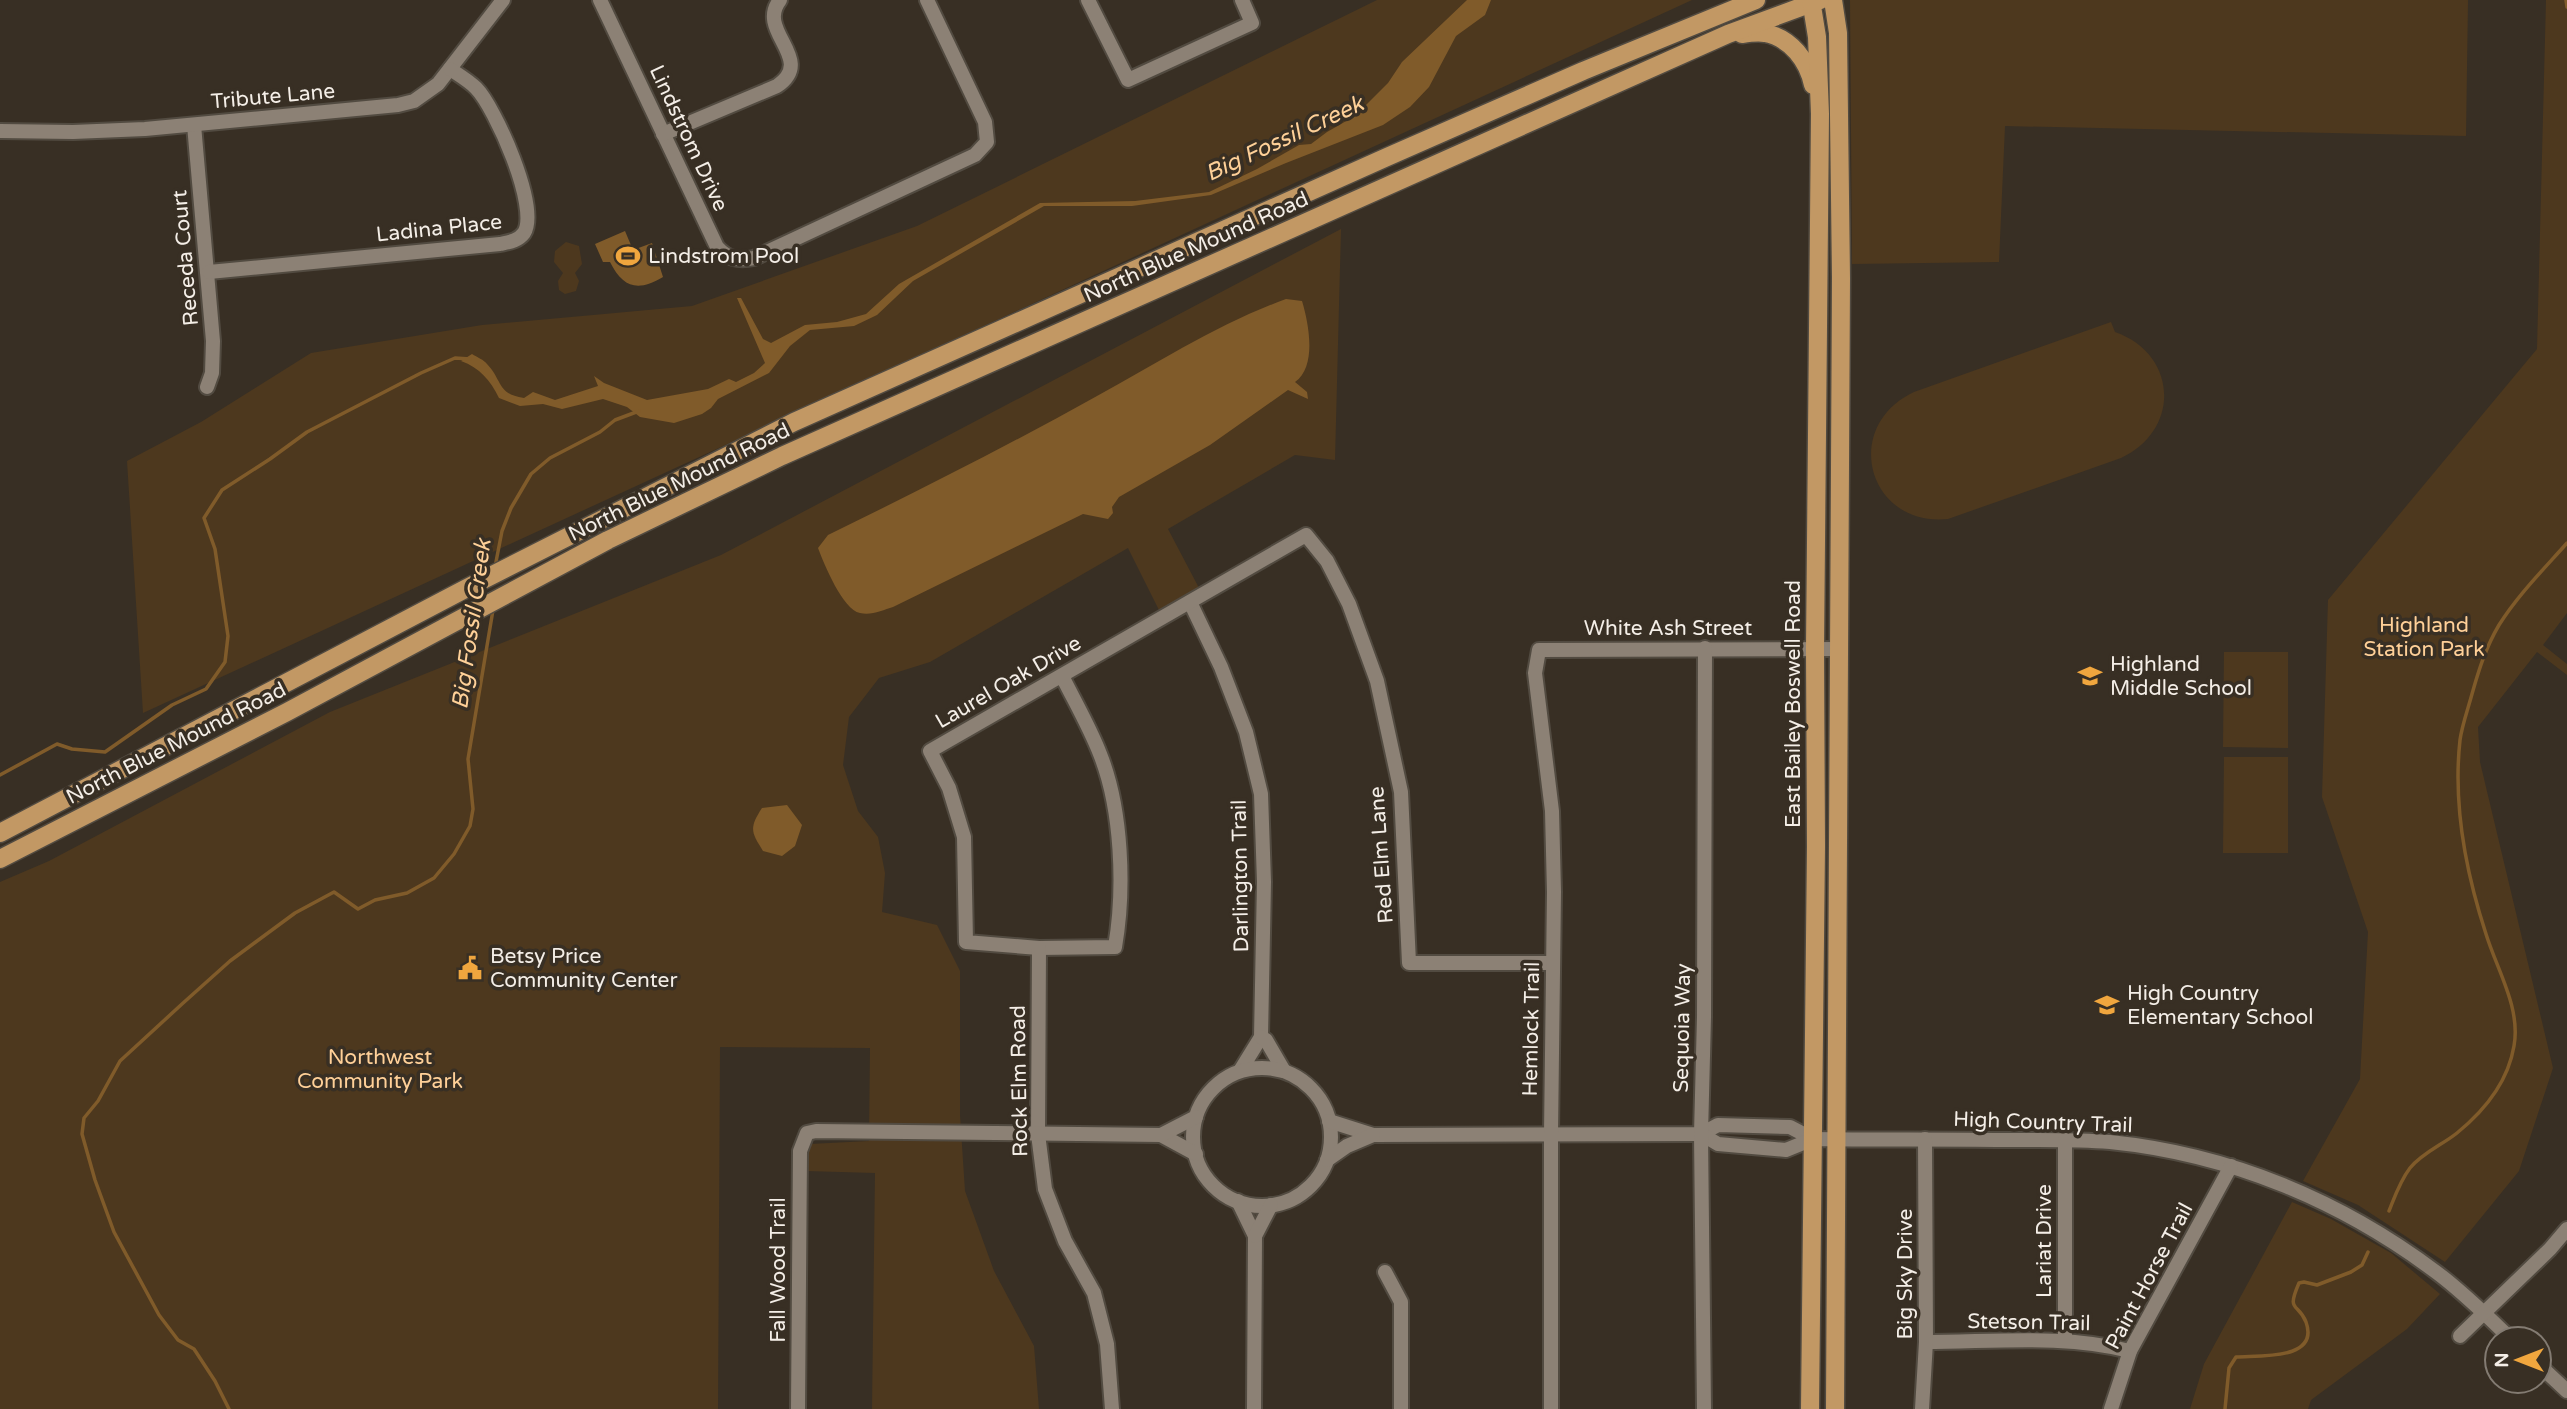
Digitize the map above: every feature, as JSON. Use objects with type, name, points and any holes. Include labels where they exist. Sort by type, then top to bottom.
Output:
[{"type":"main road","name":"North Blue Mound Road","points":[[0,832],[467,588],[794,422],[1387,157],[1756,0]]},
{"type":"main road","points":[[1833,0],[1838,33],[1841,275],[1835,1409]]},
{"type":"main road","name":"North Blue Mound Road","points":[[0,859],[287,712],[608,540],[782,456],[1397,184],[1728,34],[1814,1]]},
{"type":"main road","name":"East Bailey Boswell Road","points":[[1810,1409],[1820,114],[1814,1]]},
{"type":"main road","name":"North Blue Mound Road","points":[[1728,34],[1766,33],[1793,48],[1803,58],[1810,72],[1820,114]]},
{"type":"main road","points":[[1387,157],[1397,184]]},
{"type":"main road","points":[[1817,408],[1827,408],[1830,413],[1831,466],[1840,497]]},
{"type":"main road","points":[[1817,500],[1824,516],[1825,566],[1829,574],[1840,577]]},
{"type":"main road","points":[[1816,846],[1838,846]]},
{"type":"main road","points":[[1815,918],[1838,918]]},
{"type":"street","name":"Tribute Lane","points":[[0,131],[97,131],[194,125],[398,105],[414,101],[438,84],[503,0]]},
{"type":"street","name":"Lindstrom Drive","points":[[600,0],[717,247],[724,256],[743,260],[754,258],[975,155],[987,142],[985,122],[927,0]]},
{"type":"street","points":[[663,134],[777,86],[787,79],[792,70],[791,59],[774,23],[774,12],[780,0]]},
{"type":"street","points":[[1088,0],[1128,80],[1252,23],[1242,0]]},
{"type":"street","name":"Ladina Place","points":[[209,272],[500,244],[514,241],[524,233],[528,222],[528,208],[518,168],[477,89],[450,69]]},
{"type":"street","name":"Receda Court","points":[[194,125],[209,272],[213,355],[207,387]]},
{"type":"street","name":"Laurel Oak Drive","points":[[1039,948],[966,942],[964,837],[949,788],[930,751],[1306,535]]},
{"type":"street","name":"Red Elm Lane","points":[[1306,535],[1327,561],[1377,681],[1401,792],[1409,963],[1552,963]]},
{"type":"street","name":"Darlington Trail","points":[[1190,602],[1221,667],[1246,732],[1261,794],[1264,882],[1261,1037]]},
{"type":"street","name":"Sequoia Way","points":[[1704,1409],[1701,1134],[1705,648]]},
{"type":"street","name":"White Ash Street","points":[[1539,650],[1839,649]]},
{"type":"street","name":"Hemlock Trail","points":[[1539,650],[1535,673],[1552,811],[1551,1409]]},
{"type":"street","points":[[1039,948],[1115,947],[1117,938],[1120,886],[1116,818],[1101,755],[1062,676]]},
{"type":"street","name":"Rock Elm Road","points":[[1039,948],[1038,1134],[1045,1189],[1065,1241],[1094,1293],[1107,1345],[1112,1409]]},
{"type":"street","points":[[1240,1071],[1261,1037],[1266,1040],[1283,1071]]},
{"type":"street","points":[[1254,1068],[1283,1071],[1299,1078],[1313,1090],[1323,1104],[1331,1137],[1327,1160],[1306,1191],[1289,1200],[1272,1205],[1238,1201],[1211,1183],[1202,1170],[1196,1154],[1196,1117],[1206,1097],[1220,1082],[1240,1071],[1254,1068]]},
{"type":"street","points":[[1038,1134],[1161,1135],[1196,1117]]},
{"type":"street","points":[[1329,1121],[1373,1135],[1701,1134],[1718,1125],[1790,1126],[1813,1139]]},
{"type":"street","name":"Fall Wood Trail","points":[[798,1409],[800,1151],[807,1133],[1038,1134]]},
{"type":"street","points":[[1701,1134],[1717,1144],[1786,1150],[1813,1139]]},
{"type":"street","points":[[1161,1135],[1196,1154]]},
{"type":"street","points":[[1327,1160],[1348,1146],[1373,1135]]},
{"type":"street","name":"High Country Trail","points":[[1813,1139],[2065,1140],[2146,1147],[2231,1166],[2276,1181],[2344,1212],[2413,1255],[2496,1325]]},
{"type":"street","name":"Big Sky Drive","points":[[1922,1409],[1926,1342],[1925,1139]]},
{"type":"street","name":"Lariat Drive","points":[[2065,1140],[2065,1341]]},
{"type":"street","name":"Paint Horse Trail","points":[[2111,1409],[2130,1351],[2231,1166]]},
{"type":"street","points":[[1238,1201],[1255,1236],[1254,1409]]},
{"type":"street","points":[[1255,1236],[1272,1205]]},
{"type":"street","points":[[2460,1336],[2550,1249],[2567,1229]]},
{"type":"street","points":[[1385,1272],[1401,1302],[1401,1409]]},
{"type":"street","name":"Stetson Trail","points":[[1926,1342],[2065,1341],[2104,1344],[2130,1351]]},
{"type":"street","points":[[2553,1378],[2567,1391]]},
{"type":"green space","points":[[1377,0],[1692,0],[143,713],[127,461],[201,422],[311,353],[482,325],[692,306],[917,226]]},
{"type":"green space","points":[[1850,0],[2468,0],[2466,136],[2005,126],[1999,262],[1852,264]]},
{"type":"green space","name":"Highland Station Park","points":[[2546,0],[2567,0],[2567,613],[2543,645],[2567,664],[2567,675],[2537,652],[2478,727],[2480,762],[2553,1068],[2519,1171],[2445,1262],[2358,1205],[2303,1181],[2360,1079],[2368,932],[2322,797],[2328,600],[2537,349]]},
{"type":"green space","name":"Northwest Community Park","points":[[1341,229],[1335,460],[1295,455],[1168,529],[1199,588],[1159,610],[1128,548],[930,662],[879,678],[849,717],[843,765],[858,811],[878,837],[885,873],[882,912],[937,925],[960,971],[960,1115],[965,1191],[994,1271],[1034,1346],[1039,1409],[872,1409],[875,1173],[806,1171],[810,1144],[869,1141],[870,1048],[720,1047],[718,1409],[0,1409],[0,882],[49,861],[330,712],[721,555]]},
{"type":"green space","points":[[566,242],[579,246],[582,264],[575,273],[579,281],[576,291],[565,294],[559,290],[558,281],[563,273],[554,262],[555,251]]},
{"type":"green space","points":[[2111,322],[2115,332],[2136,343],[2151,357],[2160,374],[2164,393],[2162,412],[2154,430],[2141,445],[2121,458],[1948,519],[1920,517],[1898,507],[1882,491],[1873,471],[1871,449],[1877,427],[1891,408],[1914,392]]},
{"type":"green space","points":[[2224,652],[2288,652],[2288,748],[2223,747]]},
{"type":"green space","points":[[2224,757],[2288,757],[2288,853],[2223,853]]},
{"type":"green space","points":[[2292,1202],[2331,1219],[2391,1253],[2440,1294],[2407,1329],[2311,1400],[2308,1409],[2190,1409],[2204,1364]]},
{"type":"shaded area","points":[[1467,0],[1491,0],[1485,15],[1456,36],[1429,87],[1410,107],[1383,125],[1211,195],[1132,206],[1044,206],[913,281],[877,315],[854,326],[810,330],[790,346],[769,373],[718,399],[702,414],[674,423],[640,417],[627,407],[603,399],[562,409],[543,404],[520,406],[499,398],[484,375],[461,361],[472,354],[486,363],[505,390],[524,398],[533,392],[555,400],[598,386],[594,376],[604,383],[647,400],[708,389],[729,379],[736,382],[754,373],[765,363],[737,298],[741,298],[763,339],[771,343],[805,325],[837,322],[866,314],[899,284],[1040,203],[1135,201],[1209,192],[1299,145],[1311,144],[1355,116],[1388,83],[1402,62]]},
{"type":"shaded area","name":"Lindstrom Pool","points":[[625,231],[633,250],[652,243],[663,277],[646,285],[632,285],[620,277],[610,262],[603,262],[595,244]]},
{"type":"shaded area","points":[[1286,299],[1302,301],[1305,310],[1309,356],[1302,375],[1295,382],[1307,392],[1308,399],[1288,390],[1210,445],[1119,497],[1108,519],[1083,514],[893,607],[864,614],[847,604],[829,575],[818,548],[828,535],[1030,432],[1214,331]]},
{"type":"shaded area","points":[[787,805],[802,825],[795,846],[782,856],[763,851],[753,830],[758,815],[762,808]]},
{"type":"waterway","points":[[2566,0],[2567,7]]},
{"type":"waterway","points":[[0,775],[57,744],[72,749],[105,752],[172,705],[206,689],[225,662],[228,636],[215,549],[204,518],[222,490],[307,432],[421,373],[455,358],[470,359]]},
{"type":"waterway","name":"Big Fossil Creek","points":[[495,567],[502,531],[511,508],[531,474],[550,458],[600,432],[615,420],[639,411]]},
{"type":"waterway","points":[[2389,1211],[2410,1168],[2426,1153],[2457,1133],[2476,1115],[2500,1084],[2511,1059],[2515,1032],[2511,1003],[2479,911],[2463,838],[2458,789],[2460,740],[2477,676],[2494,633],[2523,593],[2567,543]]},
{"type":"waterway","name":"Big Fossil Creek","points":[[229,1409],[194,1349],[178,1340],[159,1315],[114,1232],[82,1134],[84,1118],[98,1101],[120,1061],[230,961],[295,913],[334,892],[358,909],[375,900],[407,893],[434,878],[454,854],[470,826],[473,809],[468,759],[493,610]]},
{"type":"waterway","points":[[2225,1409],[2229,1368],[2236,1357],[2284,1353],[2296,1350],[2304,1344],[2308,1335],[2306,1322],[2293,1303],[2299,1283],[2317,1285],[2351,1272],[2362,1265],[2368,1252]]},
{"type":"place","name":"Lindstrom Pool","points":[[628,256]]},
{"type":"place","name":"Highland Middle School","points":[[2090,676]]},
{"type":"place","name":"Betsy Price Community Center","points":[[470,968]]},
{"type":"place","name":"High Country Elementary School","points":[[2107,1005]]}]
